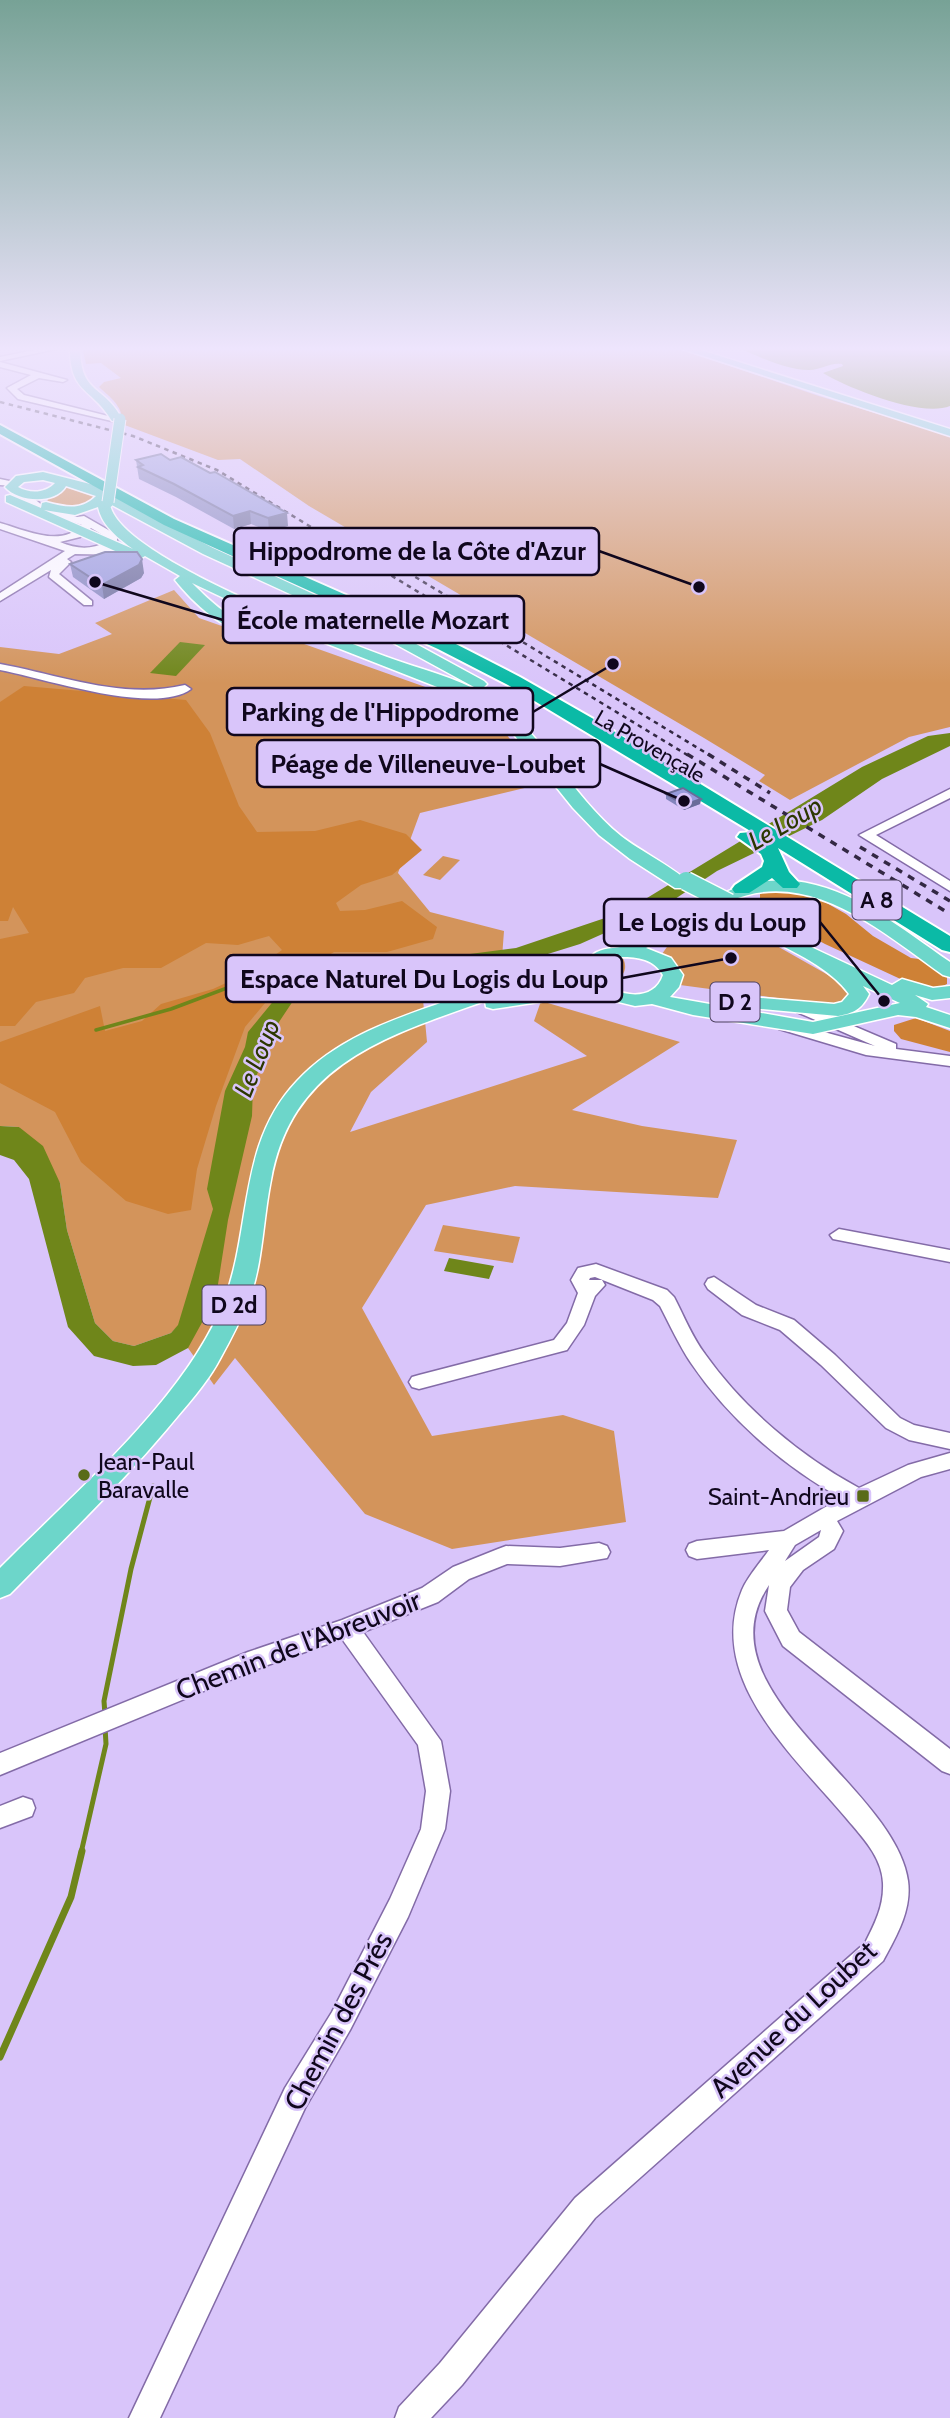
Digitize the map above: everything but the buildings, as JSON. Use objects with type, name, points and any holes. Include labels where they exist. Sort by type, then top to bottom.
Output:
[{"type":"highway","name":"La Provençale","points":[[54,459],[169,522],[444,645],[514,681],[719,803],[950,927]]},
{"type":"highway","name":"La Provençale","points":[[72,459],[181,518],[473,648],[602,718],[719,803]]},
{"type":"highway","points":[[719,803],[771,854],[780,875],[790,884]]},
{"type":"highway","name":"La Provençale","points":[[812,851],[950,945]]},
{"type":"highway","points":[[731,899],[771,870],[771,854]]},
{"type":"main road","points":[[111,459],[104,498],[107,518],[160,559],[208,587]]},
{"type":"main road","points":[[0,475],[11,486],[48,511],[83,531],[320,637],[463,690],[489,704],[517,728],[596,822],[646,859],[684,882],[731,899],[950,1009]]},
{"type":"main road","points":[[11,486],[45,476],[90,488],[208,551],[380,630],[483,686],[498,699],[498,704]]},
{"type":"main road","points":[[11,486],[40,494],[60,488],[62,481]]},
{"type":"main road","points":[[40,494],[42,504],[48,511]]},
{"type":"main road","points":[[48,511],[79,510],[94,506],[104,498]]},
{"type":"main road","points":[[104,498],[110,514],[124,528],[167,558],[216,584],[326,634],[453,680],[498,704],[533,734],[604,821],[646,859]]},
{"type":"main road","points":[[167,558],[302,605],[309,614],[308,620],[291,630],[260,632],[231,624],[208,607],[179,575]]},
{"type":"main road","points":[[633,951],[651,935],[711,902],[731,899],[770,884],[790,884],[833,895],[950,971]]},
{"type":"main road","points":[[731,899],[853,983],[859,993],[843,1016]]},
{"type":"main road","points":[[658,958],[660,938],[668,927]]},
{"type":"main road","points":[[907,941],[950,964]]},
{"type":"main road","points":[[633,951],[658,958],[670,968],[673,975],[670,986],[650,998],[622,1000],[600,991],[588,977],[590,967],[608,954],[633,951]]},
{"type":"main road","points":[[806,952],[950,1019]]},
{"type":"main road","name":"D 2d","points":[[4,1581],[139,1444],[188,1387],[210,1355],[237,1299],[245,1268],[260,1177],[270,1144],[286,1111],[304,1086],[342,1053],[401,1023],[511,985],[590,967]]},
{"type":"main road","points":[[894,982],[923,992],[950,992]]},
{"type":"main road","name":"D 2","points":[[670,986],[696,997],[843,1016],[905,1009],[950,1019]]},
{"type":"main road","name":"D 2d","points":[[401,1023],[496,1002],[579,990],[600,991]]},
{"type":"main road","name":"D 2","points":[[650,998],[781,1025],[813,1028],[843,1016]]},
{"type":"street","points":[[0,598],[57,559],[88,524],[40,508],[11,486]]},
{"type":"street","points":[[48,511],[85,519],[113,537],[112,544],[98,550]]},
{"type":"street","points":[[48,511],[66,528],[68,546]]},
{"type":"street","points":[[0,526],[85,552]]},
{"type":"street","points":[[88,603],[53,575],[57,568],[85,552],[128,552]]},
{"type":"street","points":[[0,667],[104,690],[151,696],[185,689]]},
{"type":"street","points":[[949,885],[866,835],[950,793]]},
{"type":"street","points":[[843,1016],[837,1034],[846,1045],[868,1038],[866,1025],[869,1014]]},
{"type":"street","name":"D 2","points":[[843,1016],[868,1038],[927,1058]]},
{"type":"street","name":"D 2","points":[[781,1025],[846,1045],[896,1056],[950,1061]]},
{"type":"street","points":[[839,1235],[950,1256]]},
{"type":"street","points":[[419,1382],[560,1345],[575,1325],[587,1293],[598,1283],[615,1278],[660,1295],[667,1302],[696,1356],[733,1404],[828,1483],[859,1498]]},
{"type":"street","points":[[714,1284],[749,1310],[787,1325],[828,1360],[892,1423],[909,1432],[950,1441]]},
{"type":"street","name":"Avenue du Loubet","points":[[410,2418],[451,2374],[585,2208],[874,1952],[892,1918],[896,1881],[883,1843],[774,1716],[747,1664],[743,1630],[752,1592],[788,1539],[859,1498],[915,1471],[950,1461]]},
{"type":"street","points":[[825,1519],[832,1531],[827,1543],[795,1564],[780,1584],[776,1611],[791,1639],[950,1763]]},
{"type":"street","points":[[697,1550],[788,1539]]},
{"type":"street","name":"Chemin de l'Abreuvoir","points":[[0,1764],[256,1659],[347,1629],[430,1595],[461,1573],[506,1555],[560,1557],[598,1552]]},
{"type":"street","name":"Chemin des Prés","points":[[144,2418],[295,2098],[341,2021],[399,1908],[433,1829],[438,1791],[429,1741],[347,1629]]},
{"type":"street","points":[[0,1817],[23,1808]]},
{"type":"shaded area","points":[[215,459],[950,459],[950,727],[909,737],[790,800],[759,781],[765,775],[309,506],[240,459]]},
{"type":"shaded area","points":[[69,484],[95,495],[93,501],[74,509],[47,502],[49,496],[64,490]]},
{"type":"shaded area","points":[[174,590],[199,618],[259,639],[290,639],[462,700],[495,720],[545,783],[420,813],[398,873],[430,912],[504,931],[501,971],[422,989],[427,1042],[371,1092],[350,1132],[587,1056],[534,1021],[541,1001],[680,1042],[572,1110],[642,1126],[737,1140],[718,1198],[515,1186],[426,1205],[362,1308],[432,1436],[563,1415],[614,1431],[626,1522],[452,1549],[365,1514],[235,1358],[214,1385],[188,1348],[178,1326],[171,1333],[134,1346],[113,1341],[95,1323],[67,1230],[60,1183],[19,1127],[0,1126],[0,647],[59,654],[112,634],[95,623]]},
{"type":"shaded area","points":[[24,686],[186,700],[210,733],[239,806],[257,832],[315,831],[360,820],[406,834],[422,850],[392,875],[361,885],[336,903],[340,911],[365,910],[402,901],[437,927],[433,939],[387,952],[334,952],[281,984],[245,1027],[216,1106],[197,1169],[191,1210],[168,1214],[126,1201],[81,1162],[55,1112],[0,1083],[0,1042],[100,1006],[105,1031],[142,1021],[161,1004],[213,989],[254,970],[282,950],[269,936],[238,945],[206,943],[161,968],[123,968],[85,978],[74,993],[36,1002],[15,1026],[0,1026],[0,939],[29,933],[13,907],[8,921],[0,921],[0,702]]},
{"type":"shaded area","points":[[443,856],[460,860],[440,880],[423,875]]},
{"type":"shaded area","points":[[778,890],[809,893],[846,914],[873,936],[911,958],[927,960],[947,974],[947,984],[936,989],[922,989],[825,944],[760,909],[760,893]]},
{"type":"shaded area","points":[[714,913],[719,913],[844,984],[848,992],[845,1000],[815,1003],[680,985],[681,978],[662,954],[676,934]]},
{"type":"shaded area","points":[[623,958],[625,968],[622,975],[604,983],[600,977],[600,969],[607,963]]},
{"type":"shaded area","points":[[916,1018],[950,1031],[950,1052],[901,1039],[894,1031],[894,1025]]},
{"type":"shaded area","points":[[443,1225],[520,1237],[513,1263],[434,1251]]},
{"type":"water","points":[[180,642],[205,645],[176,676],[150,673]]},
{"type":"water","name":"Le Loup","points":[[950,733],[950,746],[882,779],[822,820],[717,871],[663,907],[580,944],[535,958],[489,967],[353,974],[319,985],[293,1001],[279,1022],[253,1084],[252,1116],[228,1220],[216,1297],[188,1348],[156,1365],[133,1366],[94,1356],[68,1327],[29,1179],[14,1160],[0,1155],[0,1126],[19,1127],[43,1146],[60,1183],[67,1230],[95,1323],[113,1341],[134,1346],[171,1333],[178,1325],[213,1209],[207,1189],[225,1091],[245,1047],[248,1032],[280,993],[309,969],[335,959],[447,957],[516,948],[608,917],[647,898],[862,767],[928,736]]},
{"type":"water","points":[[449,1258],[494,1266],[489,1279],[444,1271]]},
{"type":"waterway","points":[[96,1030],[171,1009],[296,962],[309,969]]},
{"type":"waterway","points":[[105,1715],[104,1701],[131,1569],[153,1486]]},
{"type":"waterway","points":[[81,1853],[106,1744],[105,1727]]},
{"type":"waterway","points":[[0,2057],[71,1897],[82,1851]]},
{"type":"railway","points":[[189,459],[217,470],[689,756]]},
{"type":"railway","points":[[346,535],[711,756]]},
{"type":"railway","points":[[687,754],[950,914]]},
{"type":"railway","points":[[708,754],[770,793]]},
{"type":"railway","points":[[860,847],[950,901]]},
{"type":"place","name":"École maternelle Mozart","points":[[95,582]]},
{"type":"place","name":"Hippodrome de la Côte d'Azur","points":[[699,587]]},
{"type":"place","name":"Parking de l'Hippodrome","points":[[613,664]]},
{"type":"place","name":"Péage de Villeneuve-Loubet","points":[[684,801]]},
{"type":"place","name":"Espace Naturel Du Logis du Loup","points":[[731,958]]},
{"type":"place","name":"Le Logis du Loup","points":[[884,1001]]},
{"type":"place","name":"Jean-Paul Baravalle","points":[[84,1475]]},
{"type":"place","name":"Saint-Andrieu","points":[[863,1496]]}]
